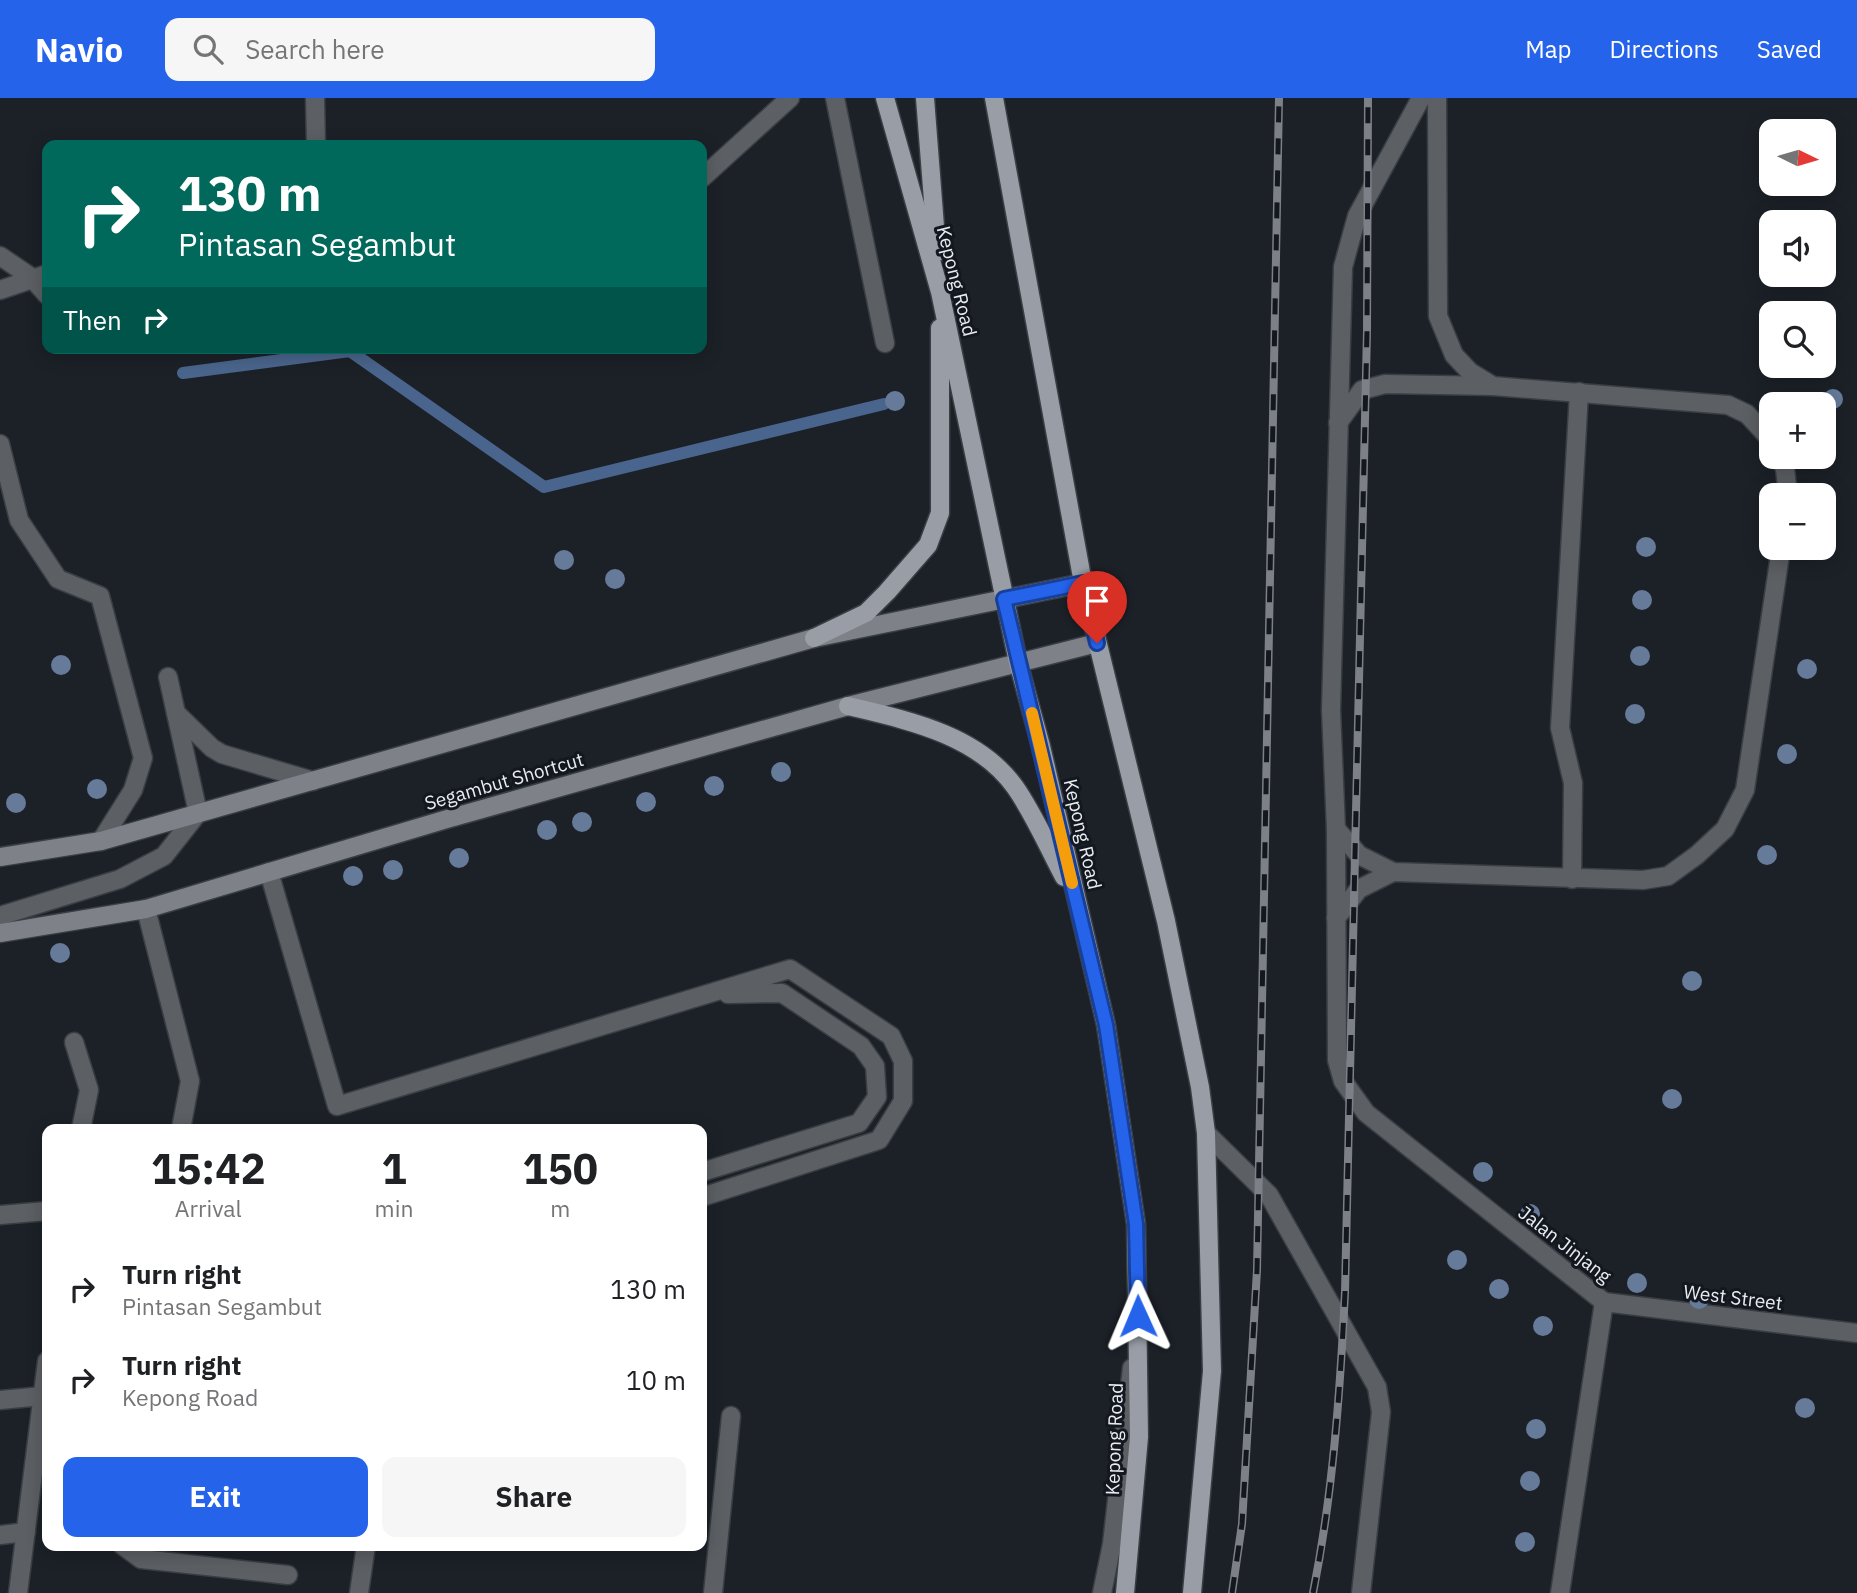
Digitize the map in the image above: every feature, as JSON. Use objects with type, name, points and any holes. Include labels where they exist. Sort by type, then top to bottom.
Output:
[{"type":"main road","name":"Kepong Road","points":[[885,98],[940,292],[1018,662],[1041,746],[1106,1025],[1136,1224],[1139,1437],[1125,1593]]},
{"type":"main road","points":[[814,638],[866,613],[932,537],[940,513],[940,292],[925,98]]},
{"type":"main road","points":[[994,98],[1083,583],[1166,921],[1191,1038],[1206,1133],[1212,1371],[1192,1593]]},
{"type":"main road","points":[[0,856],[101,841],[814,638],[1083,583]]},
{"type":"main road","name":"Segambut Shortcut","points":[[0,933],[146,909],[848,706],[1097,643]]},
{"type":"main road","points":[[848,706],[922,723],[967,746],[990,763],[1014,785],[1074,895]]},
{"type":"street","points":[[315,98],[316,140]]},
{"type":"street","points":[[707,173],[790,98]]},
{"type":"street","points":[[835,98],[885,343]]},
{"type":"street","points":[[1336,918],[1336,829],[1331,709],[1336,426],[1343,267],[1357,216],[1421,98]]},
{"type":"street","points":[[1437,98],[1438,316],[1454,355],[1470,372],[1493,386]]},
{"type":"street","points":[[0,256],[39,276]]},
{"type":"street","points":[[0,290],[39,276]]},
{"type":"street","points":[[1336,426],[1362,390],[1385,384],[1493,386],[1728,405],[1747,414],[1759,427]]},
{"type":"street","points":[[1572,879],[1573,783],[1560,728],[1579,392]]},
{"type":"street","points":[[0,444],[19,520],[58,579],[100,596],[127,690],[143,758],[133,790],[101,841]]},
{"type":"street","points":[[1336,829],[1359,855],[1393,872],[1572,879],[1643,880],[1668,876],[1726,829],[1745,790],[1779,560]]},
{"type":"street","points":[[0,916],[131,873],[164,856],[198,813],[168,677]]},
{"type":"street","points":[[176,713],[212,748],[222,754],[313,781]]},
{"type":"street","points":[[269,872],[337,1106],[789,969],[891,1036],[903,1061],[903,1101],[879,1140],[707,1195]]},
{"type":"street","points":[[1336,918],[1359,890],[1393,872]]},
{"type":"street","points":[[146,909],[190,1081],[182,1124]]},
{"type":"street","name":"Jalan Jinjang","points":[[1336,918],[1335,1038],[1343,1081],[1366,1113],[1604,1302],[1560,1593]]},
{"type":"street","points":[[707,994],[782,993],[861,1046],[875,1066],[877,1097],[859,1123],[707,1170]]},
{"type":"street","points":[[74,1042],[89,1090],[82,1124]]},
{"type":"street","points":[[1206,1133],[1269,1195],[1377,1387],[1381,1412],[1361,1593]]},
{"type":"street","points":[[0,1215],[42,1211]]},
{"type":"street","name":"West Street","points":[[1604,1302],[1857,1333]]},
{"type":"street","points":[[1102,1593],[1112,1544],[1138,1316]]},
{"type":"street","points":[[0,1400],[42,1395]]},
{"type":"street","points":[[18,1593],[42,1403]]},
{"type":"street","points":[[713,1593],[731,1416]]},
{"type":"street","points":[[0,1535],[26,1532]]},
{"type":"street","points":[[130,1551],[141,1559],[288,1575]]},
{"type":"street","points":[[359,1593],[365,1551]]},
{"type":"waterway","points":[[183,373],[327,354]]},
{"type":"waterway","points":[[354,354],[544,487],[884,404]]},
{"type":"railway","points":[[1232,1593],[1242,1524],[1257,1270],[1279,98]]},
{"type":"railway","points":[[1313,1593],[1335,1443],[1345,1292],[1367,331],[1368,98]]},
{"type":"slow traffic","points":[[1032,713],[1072,883]]},
{"type":"route","points":[[1097,643],[1083,583],[1004,599],[1106,1025],[1136,1224],[1138,1316]]}]
